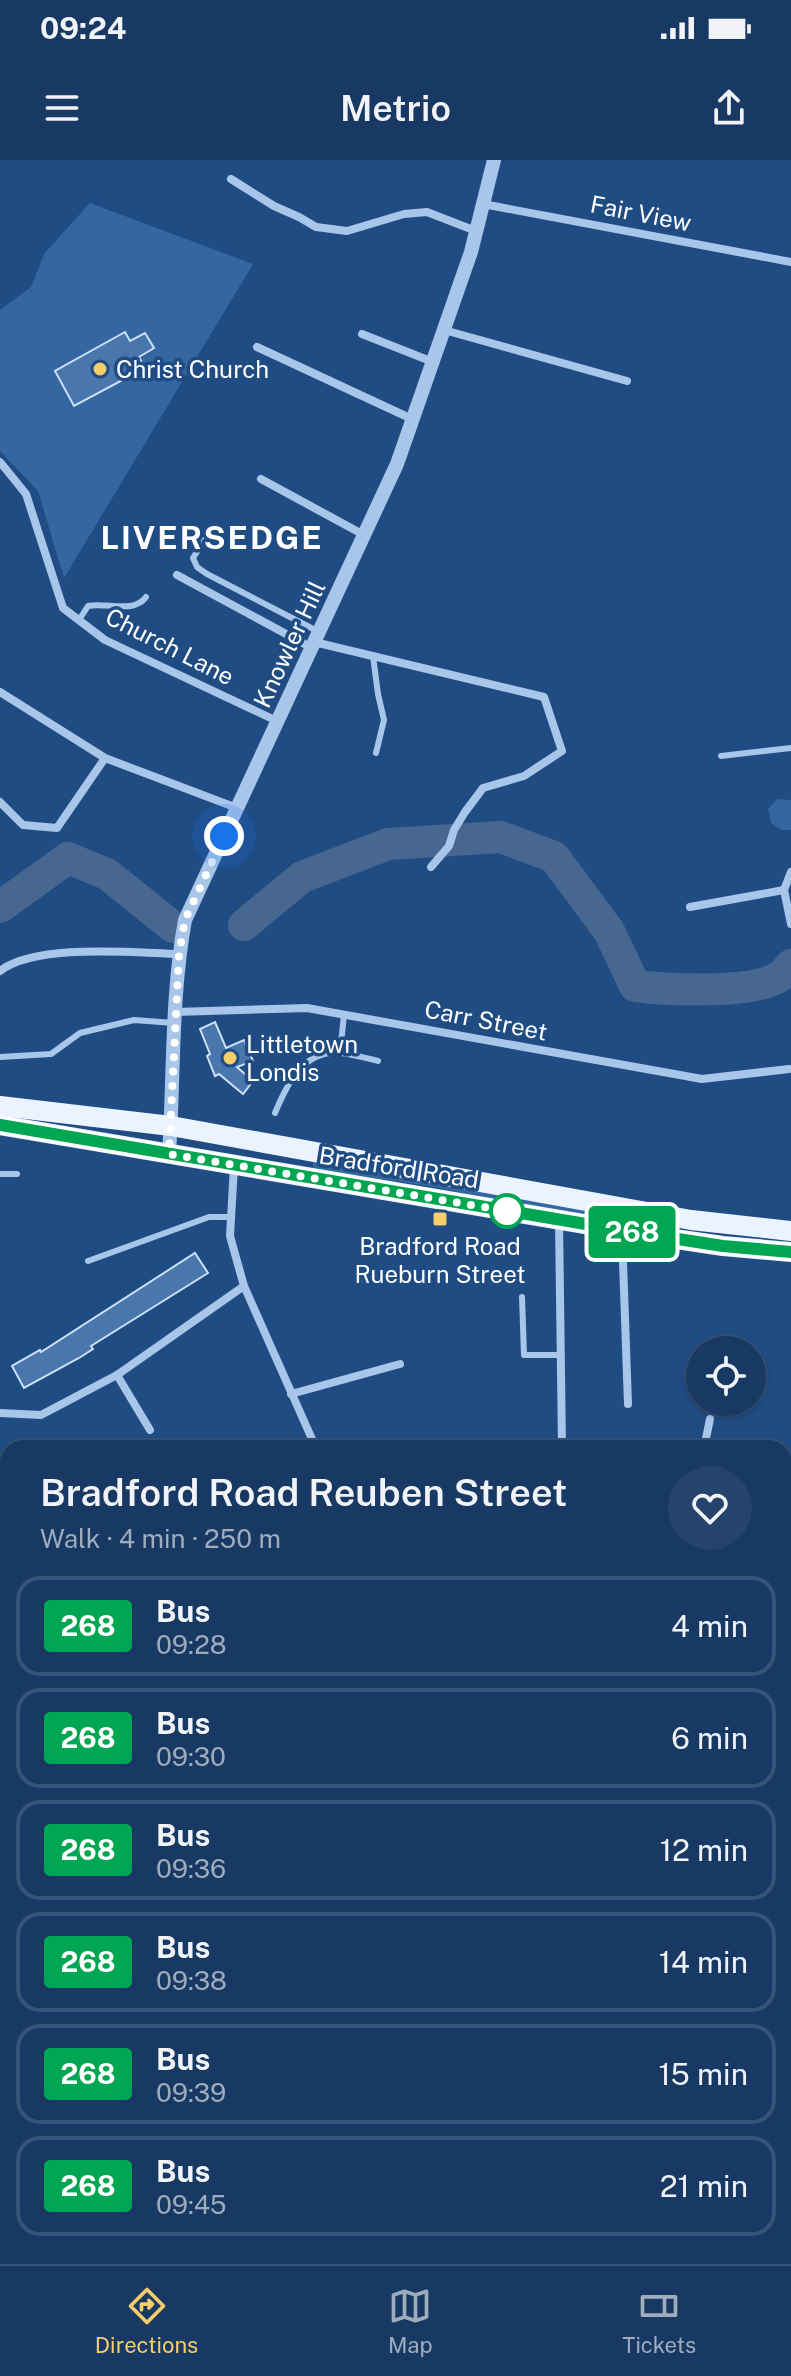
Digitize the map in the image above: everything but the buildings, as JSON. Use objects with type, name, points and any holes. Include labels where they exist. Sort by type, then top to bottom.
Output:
[{"type":"main road","name":"Bradford Road","points":[[0,1106],[171,1126],[691,1220],[791,1231]]},
{"type":"main road","name":"Bradford Road","points":[[0,1125],[622,1231],[723,1246],[791,1252]]},
{"type":"street","name":"Knowler Hill","points":[[169,1154],[174,1018],[185,920],[397,464],[471,252],[494,160]]},
{"type":"street","points":[[231,179],[316,227],[347,231],[404,214],[427,212],[476,231]]},
{"type":"street","name":"Fair View","points":[[483,204],[791,262]]},
{"type":"street","points":[[444,330],[627,381]]},
{"type":"street","points":[[362,334],[433,362]]},
{"type":"street","points":[[257,347],[412,419]]},
{"type":"street","name":"Church Lane","points":[[0,462],[26,494],[63,608],[105,640],[277,721]]},
{"type":"street","points":[[261,479],[364,535]]},
{"type":"street","points":[[177,575],[315,640],[544,697],[562,751],[524,776],[483,788],[454,830],[449,846],[431,867]]},
{"type":"street","points":[[0,692],[105,758],[237,808]]},
{"type":"street","points":[[0,802],[23,825],[57,828],[105,758]]},
{"type":"street","points":[[791,872],[784,890],[791,924]]},
{"type":"street","points":[[690,907],[784,890]]},
{"type":"street","points":[[0,971],[10,963],[67,951],[179,954]]},
{"type":"street","name":"Carr Street","points":[[174,1018],[307,1008],[702,1079],[789,1069]]},
{"type":"street","points":[[234,1166],[230,1236],[244,1286],[312,1440]]},
{"type":"street","points":[[559,1220],[562,1440]]},
{"type":"street","points":[[622,1231],[628,1404]]},
{"type":"street","points":[[0,1413],[41,1415],[117,1375],[244,1286]]},
{"type":"street","points":[[291,1394],[400,1364]]},
{"type":"street","points":[[117,1375],[150,1430]]},
{"type":"street","points":[[706,1440],[710,1419]]},
{"type":"lane","points":[[210,531],[193,558],[197,567],[315,640]]},
{"type":"lane","points":[[79,620],[88,606],[135,606],[146,597]]},
{"type":"lane","points":[[373,656],[384,720],[376,753]]},
{"type":"lane","points":[[721,756],[791,748]]},
{"type":"lane","points":[[340,1053],[344,1015]]},
{"type":"lane","points":[[0,1057],[51,1054],[80,1033],[134,1020],[174,1018]]},
{"type":"lane","points":[[275,1113],[284,1090],[308,1060],[319,1054],[340,1053],[378,1061]]},
{"type":"lane","points":[[0,1174],[17,1174]]},
{"type":"lane","points":[[88,1261],[209,1217],[231,1217]]},
{"type":"lane","points":[[522,1297],[524,1355],[561,1355]]},
{"type":"shaded area","points":[[90,203],[253,264],[64,578],[38,491],[0,451],[0,310],[31,287],[44,254]]},
{"type":"shaded area","points":[[777,799],[791,800],[791,830],[782,830],[771,823],[768,809]]},
{"type":"shaded area","points":[[313,1156],[637,1217],[635,1226],[422,1185],[313,1169]]},
{"type":"waterway","points":[[244,925],[302,877],[388,844],[501,837],[554,857],[609,931],[635,986],[734,988],[771,981],[791,965]]},
{"type":"waterway","points":[[0,907],[68,858],[107,874],[173,927]]},
{"type":"bus line","name":"268","points":[[0,1125],[639,1233],[723,1246],[791,1252]]},
{"type":"place","name":"Christ Church","points":[[100,369]]},
{"type":"place","name":"Littletown Londis","points":[[230,1058]]},
{"type":"place","name":"Bradford Road Rueburn Street","points":[[440,1219]]},
{"type":"district","name":"LIVERSEDGE","points":[[212,537]]},
{"type":"route","points":[[224,836],[185,920],[179,954],[169,1154],[507,1211]]}]
